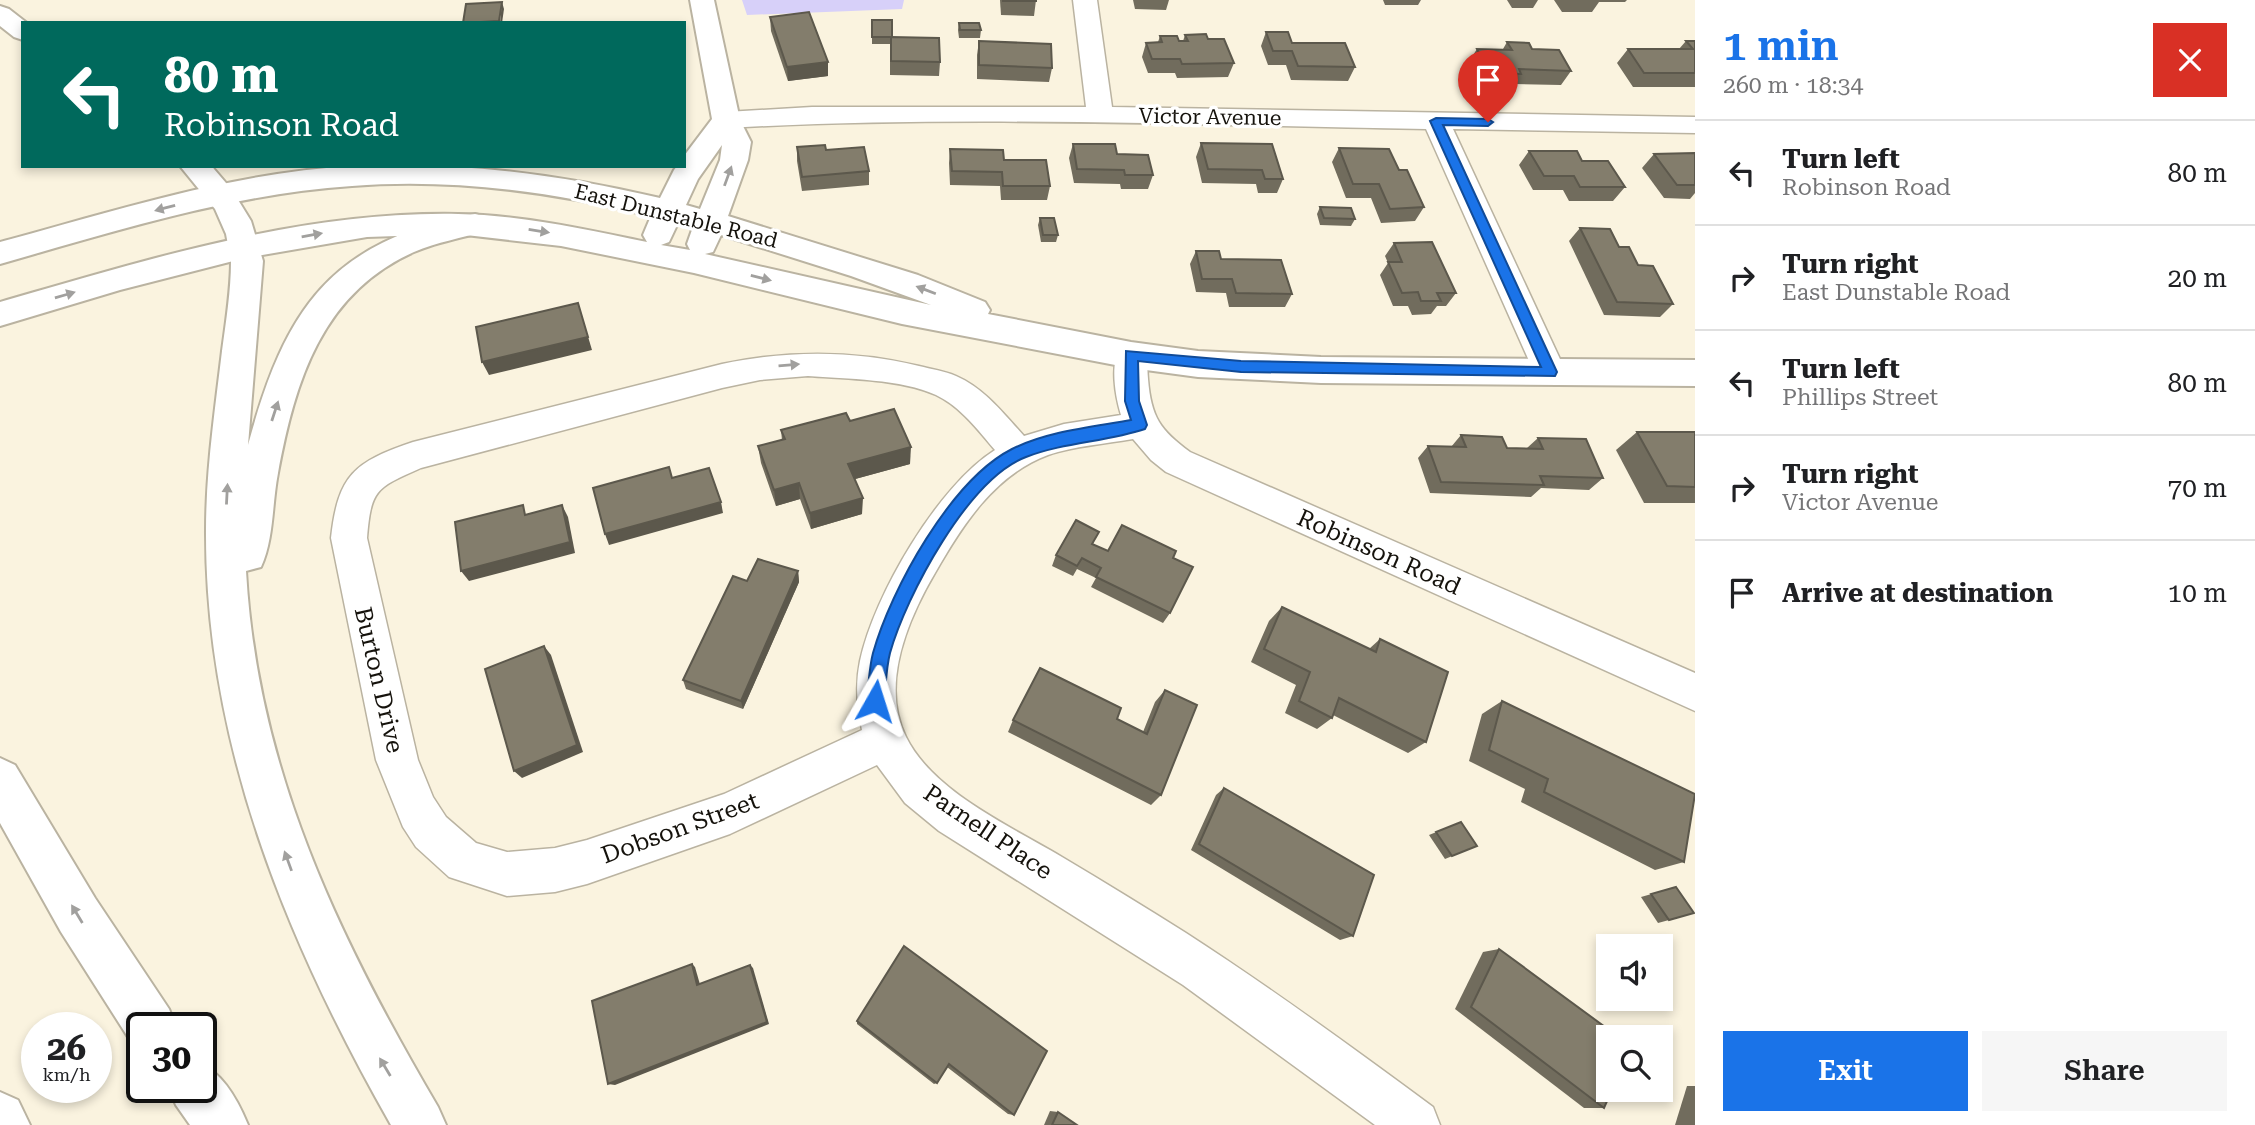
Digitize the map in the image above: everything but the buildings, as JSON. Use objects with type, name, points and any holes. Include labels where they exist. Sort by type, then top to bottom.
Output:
[{"type":"main road","points":[[694,262],[737,150],[734,133],[726,120],[702,0]]},
{"type":"main road","points":[[0,14],[21,30]]},
{"type":"main road","points":[[651,254],[667,211],[684,177],[726,120]]},
{"type":"main road","points":[[196,168],[220,194],[235,218],[245,247],[247,273],[225,528],[230,630],[251,746],[285,854],[316,930],[375,1051],[420,1125]]},
{"type":"main road","name":"East Dunstable Road","points":[[0,253],[220,194],[349,176],[454,174],[556,185],[711,222],[912,285],[980,313],[1009,330]]},
{"type":"main road","points":[[251,746],[243,627],[250,523],[265,448],[295,358],[312,321],[331,295],[354,274],[413,240],[475,224]]},
{"type":"main road","name":"East Dunstable Road","points":[[0,314],[118,279],[245,247],[367,227],[475,224],[550,233],[694,262],[902,312],[1131,355],[1241,367],[1695,373]]},
{"type":"main road","points":[[0,780],[78,915],[141,1012]]},
{"type":"main road","points":[[206,1103],[222,1125]]},
{"type":"main road","points":[[0,1118],[4,1125]]},
{"type":"street","points":[[1085,0],[1100,115]]},
{"type":"street","name":"Victor Avenue","points":[[726,120],[825,115],[1100,115],[1695,125]]},
{"type":"street","points":[[1436,121],[1550,372]]},
{"type":"street","name":"Robinson Road","points":[[1131,355],[1132,401],[1140,425],[1151,440],[1168,455],[1210,478],[1695,692]]},
{"type":"street","name":"Burton Drive","points":[[464,862],[439,841],[418,812],[390,736],[349,538],[352,506],[366,480],[387,466],[412,456],[722,376],[760,368],[808,364],[864,366],[915,375],[946,385],[969,399],[1018,453]]},
{"type":"street","name":"Parnell Place","points":[[1140,425],[1065,438],[1018,453],[990,472],[964,499],[931,547],[900,604],[881,654],[875,687],[877,713],[886,740],[913,781],[959,819],[1209,975],[1415,1125]]},
{"type":"street","name":"Dobson Street","points":[[464,862],[507,874],[555,870],[587,862],[730,813],[886,740]]},
{"type":"shaded area","points":[[742,0],[904,0],[902,9],[747,15]]},
{"type":"route","points":[[875,701],[881,654],[900,604],[919,567],[953,513],[990,472],[1018,453],[1065,438],[1140,425],[1132,401],[1131,355],[1241,367],[1550,372],[1436,121],[1488,122]]}]
